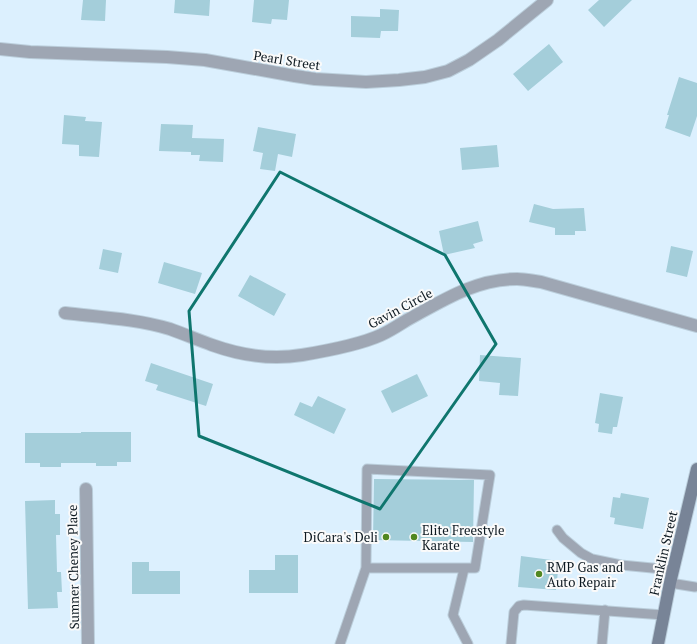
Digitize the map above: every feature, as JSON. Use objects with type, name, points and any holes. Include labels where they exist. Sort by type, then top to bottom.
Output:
[{"type":"main road","name":"Franklin Street","points":[[658,644],[670,583],[697,469]]},
{"type":"street","name":"Pearl Street","points":[[0,49],[30,52],[186,58],[315,79],[366,82],[400,80],[425,77],[462,64],[498,40],[547,0]]},
{"type":"street","name":"Gavin Circle","points":[[65,313],[139,322],[170,329],[214,346],[239,353],[259,356],[300,356],[362,342],[381,335],[467,289],[484,283],[516,279],[541,282],[697,326]]},
{"type":"street","name":"Sumner Cheney Place","points":[[86,490],[88,644]]},
{"type":"lane","points":[[340,644],[366,568],[367,469],[490,475],[475,568],[366,568]]},
{"type":"lane","points":[[557,530],[562,538],[581,553],[592,558],[621,565],[673,570]]},
{"type":"lane","points":[[464,569],[453,615],[468,644]]},
{"type":"lane","points":[[670,583],[696,587]]},
{"type":"lane","points":[[511,644],[514,612],[521,605],[526,604],[664,615]]},
{"type":"lane","points":[[602,644],[605,610]]},
{"type":"highlighted area","points":[[280,172],[445,255],[496,344],[380,509],[199,436],[189,311]]},
{"type":"building","points":[[83,0],[106,0],[105,21],[81,20]]},
{"type":"building","points":[[175,0],[210,0],[209,16],[174,13]]},
{"type":"building","points":[[254,0],[289,0],[287,20],[272,19],[271,24],[252,22]]},
{"type":"building","points":[[599,0],[632,0],[604,27],[588,10]]},
{"type":"building","points":[[380,9],[399,10],[398,31],[381,31],[380,38],[351,37],[351,16],[380,17]]},
{"type":"building","points":[[549,44],[563,62],[528,91],[513,74]]},
{"type":"building","points":[[679,77],[697,83],[697,116],[690,137],[665,128],[669,115],[667,115]]},
{"type":"building","points":[[64,115],[86,117],[85,121],[102,122],[99,157],[79,156],[79,145],[62,144]]},
{"type":"building","points":[[161,124],[193,125],[192,138],[224,139],[223,162],[199,161],[200,155],[191,155],[191,152],[159,151]]},
{"type":"building","points":[[258,127],[296,134],[292,157],[278,154],[275,171],[260,169],[263,153],[253,151]]},
{"type":"building","points":[[497,145],[499,167],[462,170],[460,148]]},
{"type":"building","points":[[534,204],[553,209],[584,208],[586,231],[575,231],[575,235],[555,235],[555,228],[529,222]]},
{"type":"building","points":[[478,221],[483,241],[473,244],[475,248],[444,255],[439,231]]},
{"type":"building","points":[[671,246],[693,251],[687,277],[666,272]]},
{"type":"building","points":[[103,249],[122,253],[118,273],[99,269]]},
{"type":"building","points":[[164,262],[202,273],[195,294],[158,283]]},
{"type":"building","points":[[250,275],[286,294],[274,316],[238,296]]},
{"type":"building","points":[[480,355],[521,358],[518,396],[499,395],[500,383],[479,381]]},
{"type":"building","points":[[151,363],[213,384],[206,406],[156,390],[158,385],[145,381]]},
{"type":"building","points":[[417,374],[428,396],[392,413],[381,391]]},
{"type":"building","points":[[600,393],[623,397],[617,427],[613,427],[612,434],[598,432],[599,424],[595,423]]},
{"type":"building","points":[[318,396],[346,409],[334,434],[294,415],[300,402],[312,407]]},
{"type":"building","points":[[131,432],[131,462],[117,462],[117,466],[96,466],[96,463],[61,463],[61,467],[40,467],[40,463],[25,463],[25,433]]},
{"type":"building","points":[[374,479],[474,480],[473,542],[373,540]]},
{"type":"building","points":[[621,493],[649,498],[643,529],[614,524],[615,518],[610,517],[613,497],[620,498]]},
{"type":"building","points":[[55,500],[55,514],[60,514],[60,535],[56,535],[57,572],[61,572],[62,592],[57,592],[58,608],[28,609],[25,501]]},
{"type":"building","points":[[275,555],[298,555],[298,593],[249,593],[249,570],[275,570]]},
{"type":"building","name":"RMP Gas and Auto Repair","points":[[521,556],[559,561],[556,590],[518,587]]},
{"type":"building","points":[[132,562],[149,562],[149,571],[180,571],[180,594],[132,594]]},
{"type":"place","name":"DiCara's Deli","points":[[386,537]]},
{"type":"place","name":"Elite Freestyle Karate","points":[[414,537]]},
{"type":"place","name":"RMP Gas and Auto Repair","points":[[539,574]]}]
